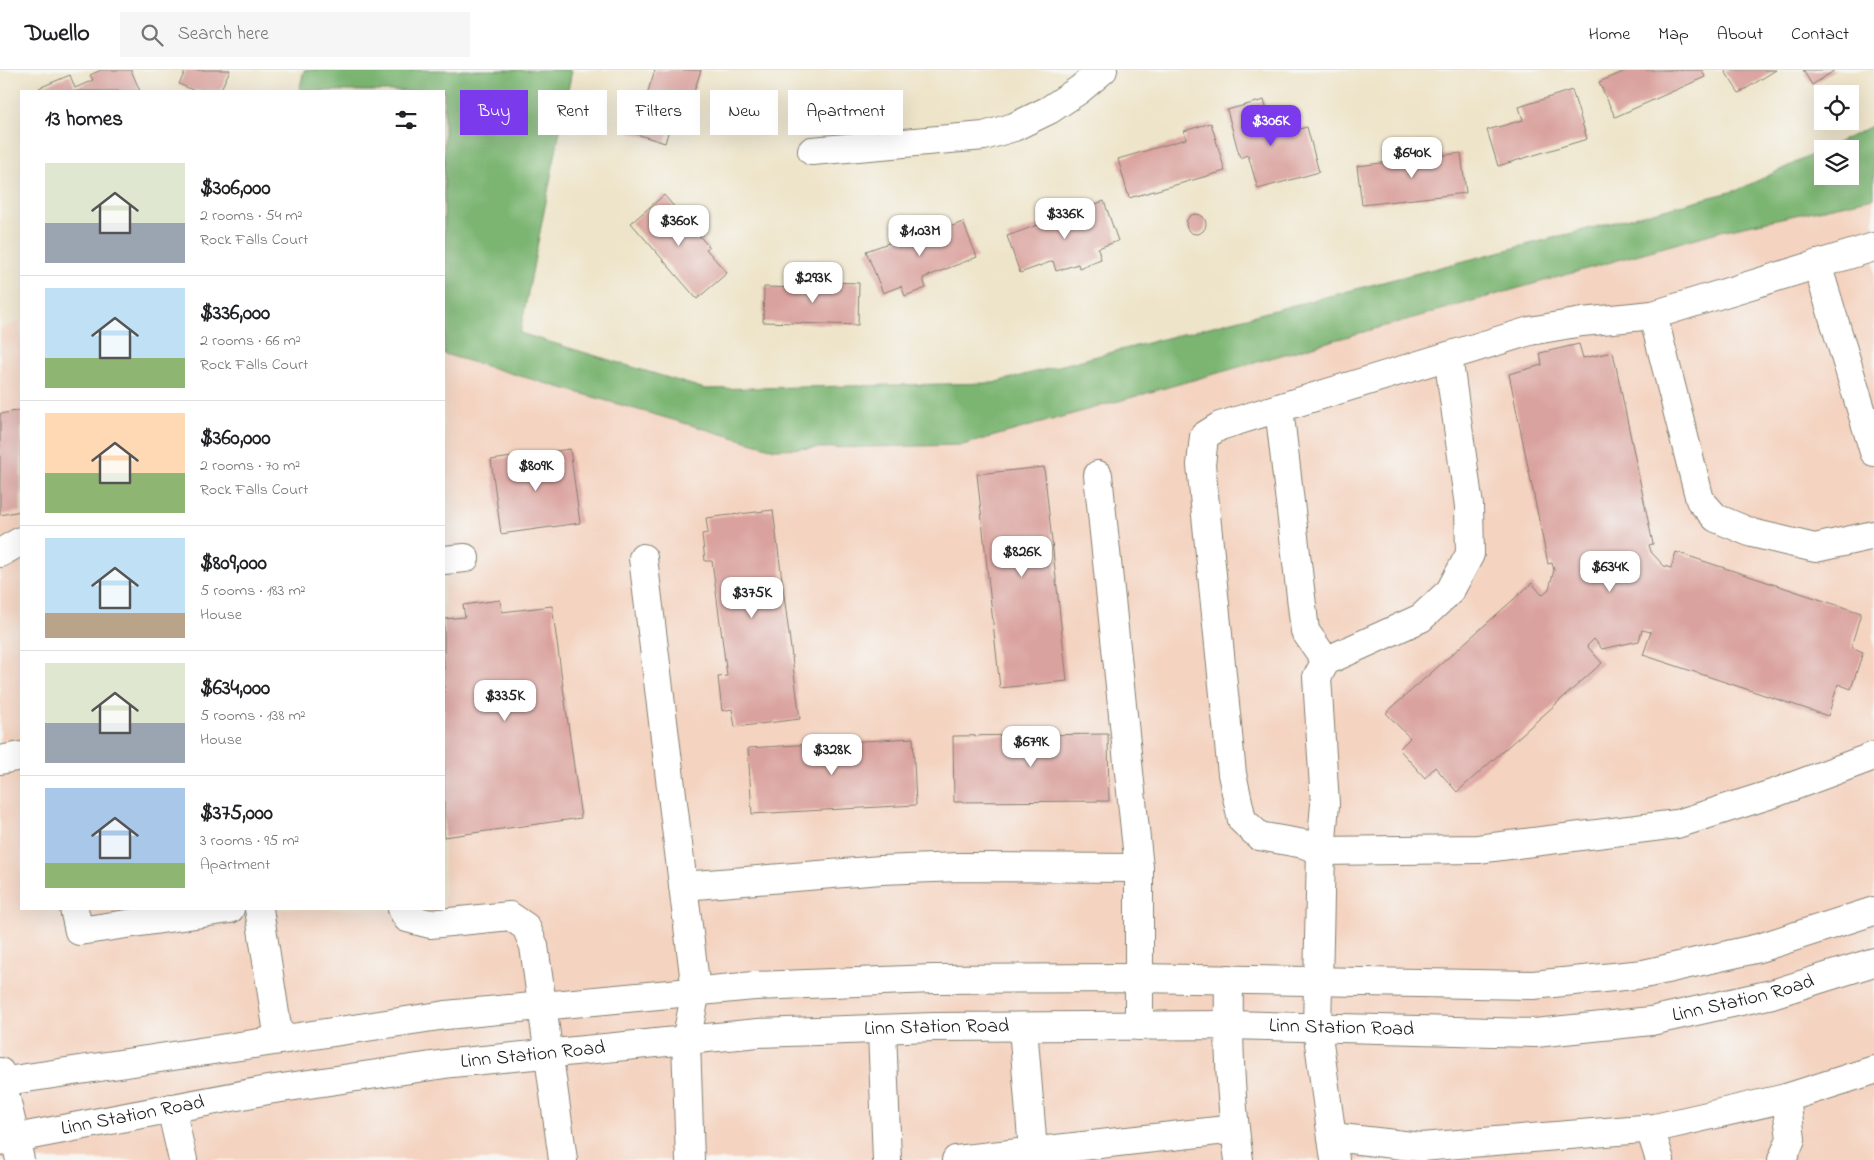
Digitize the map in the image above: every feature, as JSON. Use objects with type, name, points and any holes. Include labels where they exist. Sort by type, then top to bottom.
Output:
[{"type":"street","points":[[812,151],[984,136],[1014,127],[1049,110],[1079,90],[1102,70]]},
{"type":"street","points":[[1874,246],[1654,315],[1582,322],[1530,331],[1220,426],[1204,436],[1201,465],[1232,774],[1242,820],[1259,836],[1304,844],[1321,851],[1478,849],[1676,824],[1775,793],[1874,756]]},
{"type":"street","points":[[1817,264],[1874,452]]},
{"type":"street","points":[[1654,315],[1700,500],[1716,518],[1752,533],[1815,548],[1874,536]]},
{"type":"street","points":[[1448,356],[1469,506],[1470,554],[1450,591],[1420,618],[1326,661],[1317,677],[1325,804],[1321,851],[1317,1028],[1333,1148],[1422,1153],[1650,1129],[1786,1098],[1874,1070]]},
{"type":"street","points":[[1279,408],[1305,632],[1326,661]]},
{"type":"street","points":[[1098,476],[1139,868],[1139,1026]]},
{"type":"street","points":[[0,553],[20,542]]},
{"type":"street","points":[[643,558],[696,991],[686,1041],[690,1160]]},
{"type":"street","points":[[0,760],[20,756]]},
{"type":"street","points":[[683,886],[881,870],[960,867],[1139,868]]},
{"type":"street","points":[[74,910],[79,932],[223,910]]},
{"type":"street","points":[[258,910],[279,1040]]},
{"type":"street","points":[[403,910],[407,918],[430,924],[510,916],[526,927],[534,946],[563,1160]]},
{"type":"street","points":[[12,1146],[1,1079],[446,1015],[754,986],[933,980],[1138,978],[1533,985],[1644,974],[1759,948],[1874,912]]},
{"type":"street","name":"Linn Station Road","points":[[12,1146],[171,1108],[268,1090],[442,1064],[549,1053],[758,1033],[934,1027],[1228,1025],[1535,1033],[1652,1021],[1772,994],[1874,962]]},
{"type":"street","points":[[1230,979],[1228,1025],[1239,1160]]},
{"type":"street","points":[[1023,1027],[1033,1151]]},
{"type":"street","points":[[882,1030],[887,1160]]},
{"type":"street","points":[[1782,1160],[1791,1139],[1786,1098]]},
{"type":"street","points":[[171,1108],[183,1160]]},
{"type":"street","points":[[956,1160],[1235,1129]]},
{"type":"street","points":[[1650,1129],[1660,1160]]},
{"type":"shaded area","points":[[1874,198],[1874,1160],[0,1160],[0,329],[20,321],[20,910],[445,910],[445,354],[774,449],[1721,231]]},
{"type":"green space","points":[[304,70],[572,70],[568,90],[538,90],[538,135],[559,135],[520,333],[705,389],[993,383],[1738,190],[1814,154],[1814,185],[1859,185],[1859,140],[1843,140],[1874,125],[1874,198],[1721,231],[963,445],[774,449],[445,354],[445,90],[299,90]]},
{"type":"building","points":[[101,70],[131,70],[140,90],[40,90],[39,88],[70,75],[75,88],[93,80],[90,75]]},
{"type":"building","points":[[186,70],[230,70],[220,90],[193,90],[179,84]]},
{"type":"building","points":[[655,70],[701,70],[694,90],[648,90]]},
{"type":"building","points":[[1628,70],[1702,70],[1705,77],[1615,117],[1599,82]]},
{"type":"building","points":[[1724,70],[1776,70],[1739,93]]},
{"type":"building","points":[[1803,70],[1835,70],[1812,85]]},
{"type":"building","points":[[1572,90],[1587,139],[1498,166],[1487,130],[1523,120],[1519,107]]},
{"type":"building","points":[[1264,100],[1274,136],[1307,127],[1319,172],[1258,189],[1248,155],[1240,158],[1227,110]]},
{"type":"building","points":[[1211,123],[1225,171],[1129,198],[1118,159],[1186,139],[1184,131]]},
{"type":"building","points":[[640,135],[667,135],[665,143]]},
{"type":"building","points":[[1461,153],[1466,193],[1362,205],[1357,166]]},
{"type":"building","points":[[664,195],[709,247],[706,249],[727,273],[697,299],[631,223]]},
{"type":"building","points":[[1104,201],[1118,241],[1098,248],[1101,259],[1079,268],[1078,264],[1056,271],[1053,261],[1020,273],[1007,236]]},
{"type":"building","points":[[1196,214],[1203,217],[1206,224],[1203,231],[1196,234],[1189,231],[1186,224],[1189,217]]},
{"type":"building","points":[[928,222],[933,233],[963,222],[977,257],[923,278],[926,288],[905,296],[901,286],[883,293],[866,251],[903,238],[901,233]]},
{"type":"building","points":[[799,281],[859,283],[858,325],[763,322],[764,287],[798,288]]},
{"type":"building","points":[[1579,344],[1583,358],[1613,352],[1653,544],[1649,545],[1651,552],[1664,566],[1671,568],[1676,552],[1861,613],[1851,647],[1863,652],[1851,689],[1838,684],[1828,716],[1643,655],[1651,632],[1642,630],[1639,641],[1602,649],[1594,639],[1587,646],[1602,663],[1457,792],[1435,767],[1425,778],[1399,749],[1410,738],[1386,713],[1532,583],[1542,595],[1549,589],[1554,570],[1552,563],[1548,564],[1509,374],[1542,365],[1540,353]]},
{"type":"building","points":[[20,410],[20,511],[0,515],[0,414]]},
{"type":"building","points":[[570,449],[580,523],[501,534],[491,460]]},
{"type":"building","points":[[1044,467],[1067,681],[1000,688],[977,474]]},
{"type":"building","points":[[773,510],[800,719],[735,727],[732,709],[722,711],[718,677],[727,676],[712,561],[705,561],[702,534],[708,533],[706,518]]},
{"type":"building","points":[[500,600],[502,612],[552,606],[581,818],[445,837],[445,619],[465,617],[463,605]]},
{"type":"building","points":[[1108,734],[1109,801],[954,802],[953,736]]},
{"type":"building","points":[[913,738],[916,805],[752,814],[748,748]]}]
